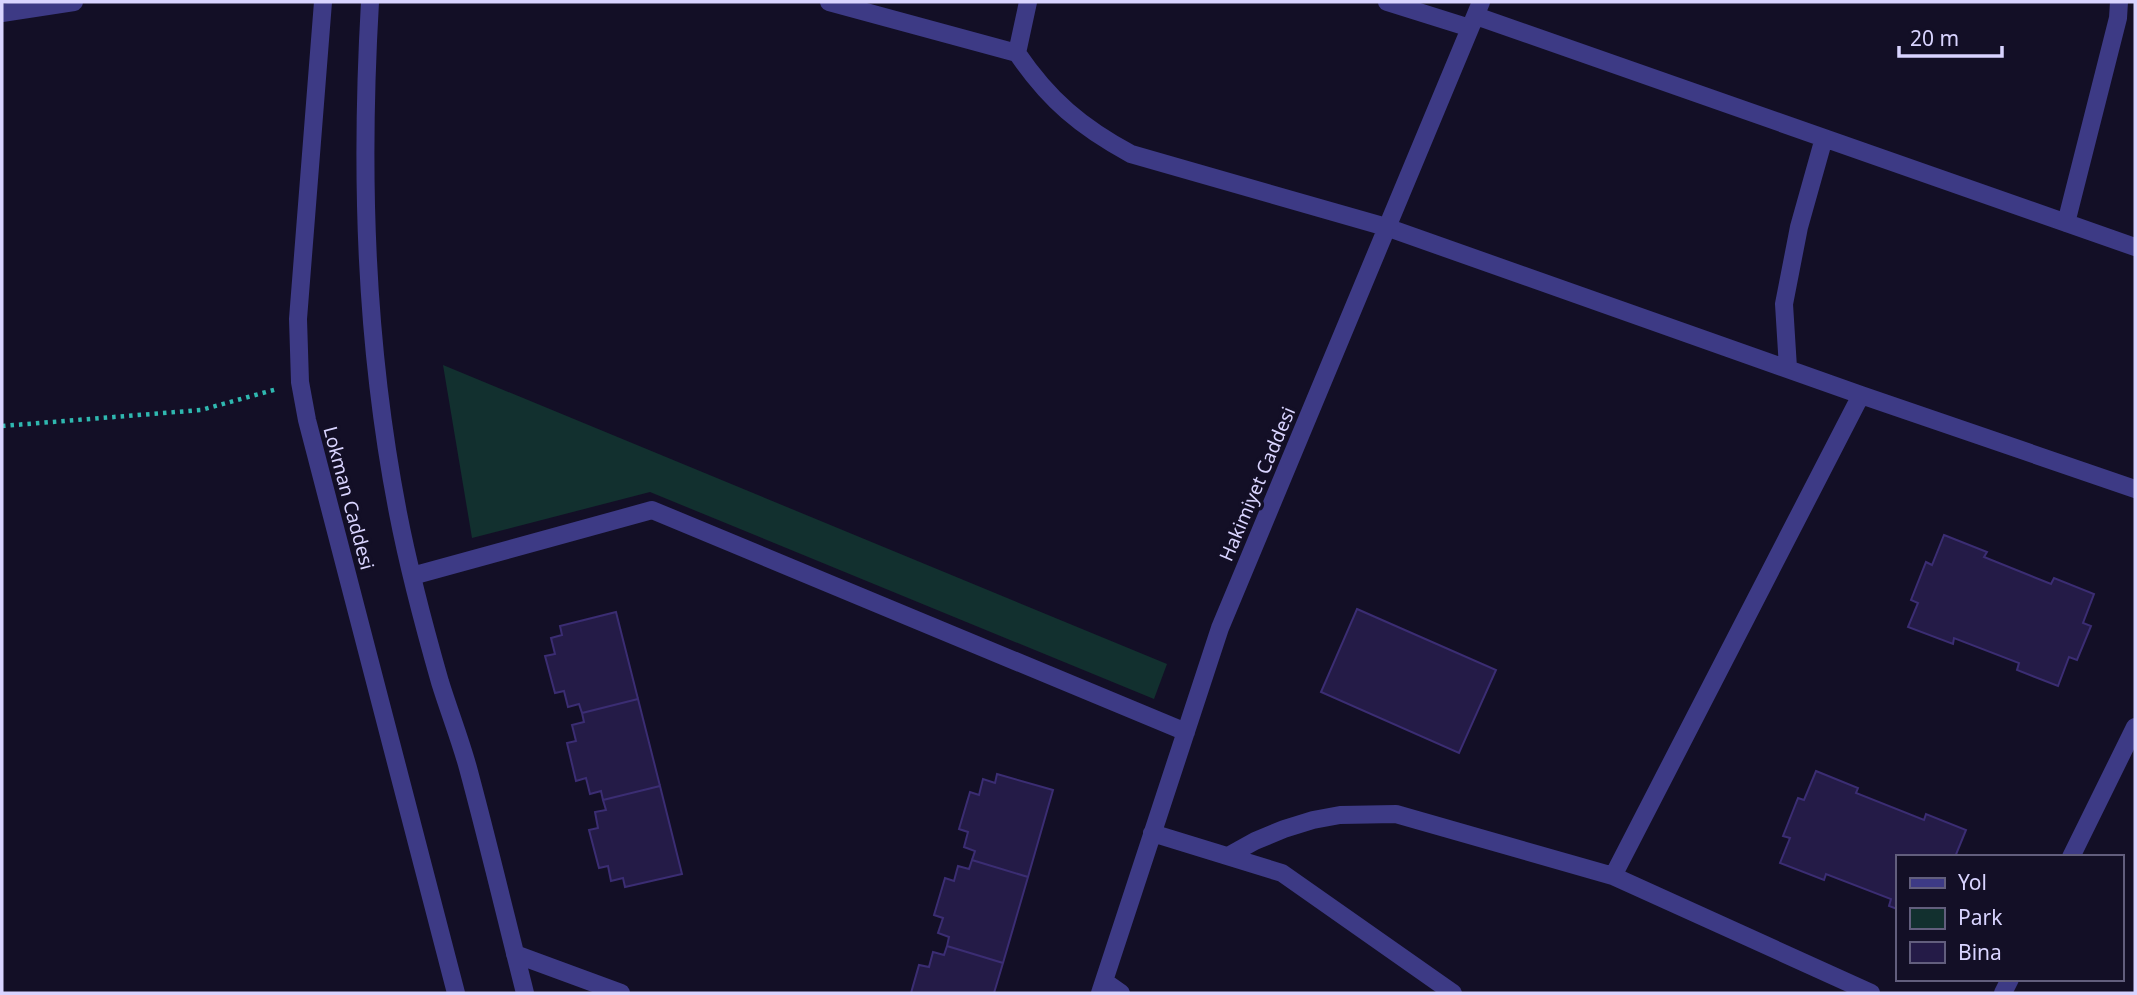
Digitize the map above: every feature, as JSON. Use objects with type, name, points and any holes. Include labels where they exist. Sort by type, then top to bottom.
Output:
[{"type":"street","points":[[2,13],[74,2]]},
{"type":"street","name":"Lokman Caddesi","points":[[323,2],[298,319],[300,382],[307,421],[456,993]]},
{"type":"street","points":[[370,2],[364,94],[364,176],[371,326],[383,426],[412,576],[440,683],[467,766],[525,993]]},
{"type":"street","points":[[829,2],[1017,53],[1034,78],[1069,114],[1102,138],[1131,153],[1387,227],[2135,489]]},
{"type":"street","points":[[1017,53],[1028,2]]},
{"type":"street","points":[[1387,2],[1476,15],[2135,247]]},
{"type":"street","points":[[2066,223],[2118,18],[2119,2]]},
{"type":"street","name":"Hakimiyet Caddesi","points":[[1102,987],[1220,628],[1476,15]]},
{"type":"street","points":[[1788,368],[1784,304],[1799,227],[1824,138]]},
{"type":"street","points":[[1613,876],[1861,395]]},
{"type":"street","points":[[412,576],[652,510],[1186,732]]},
{"type":"street","points":[[2072,855],[2135,727]]},
{"type":"street","points":[[1228,856],[1255,841],[1313,820],[1340,815],[1396,814],[1613,876],[1871,993]]},
{"type":"street","points":[[1152,833],[1282,873],[1453,993]]},
{"type":"street","points":[[515,954],[621,993]]},
{"type":"street","points":[[1102,987],[1122,993]]},
{"type":"path","points":[[2,426],[201,410],[300,382]]},
{"type":"green space","points":[[443,365],[1167,664],[1154,699],[650,492],[472,538]]},
{"type":"building","points":[[1944,535],[1987,552],[1984,557],[2051,584],[2054,578],[2094,594],[2083,623],[2091,626],[2077,660],[2069,657],[2058,686],[2017,670],[2019,663],[1954,638],[1953,644],[1908,627],[1918,603],[1911,600],[1926,562],[1932,565]]},
{"type":"building","points":[[1357,609],[1496,670],[1459,753],[1321,692]]},
{"type":"building","points":[[616,612],[638,699],[582,713],[579,704],[568,707],[564,691],[555,693],[545,656],[555,654],[551,638],[562,635],[560,626]]},
{"type":"building","points":[[638,699],[660,786],[603,800],[601,791],[590,794],[586,778],[576,781],[567,743],[576,741],[572,725],[584,722],[582,713]]},
{"type":"building","points":[[1816,771],[1858,788],[1856,793],[1924,820],[1926,814],[1966,830],[1956,855],[1896,855],[1896,909],[1889,906],[1891,899],[1826,874],[1824,880],[1780,863],[1790,838],[1783,836],[1798,798],[1804,800]]},
{"type":"building","points":[[997,774],[1053,790],[1028,877],[972,860],[975,851],[964,847],[968,832],[959,829],[970,792],[979,795],[983,779],[995,783]]},
{"type":"building","points":[[660,786],[682,874],[625,887],[623,878],[611,881],[608,866],[599,868],[589,830],[598,828],[595,812],[606,810],[603,800]]},
{"type":"building","points":[[972,860],[1028,877],[1003,963],[947,946],[949,937],[938,933],[943,918],[934,915],[945,878],[954,881],[958,866],[969,869]]},
{"type":"building","points":[[947,946],[1003,963],[994,993],[911,993],[919,965],[929,967],[933,952],[944,955]]}]
